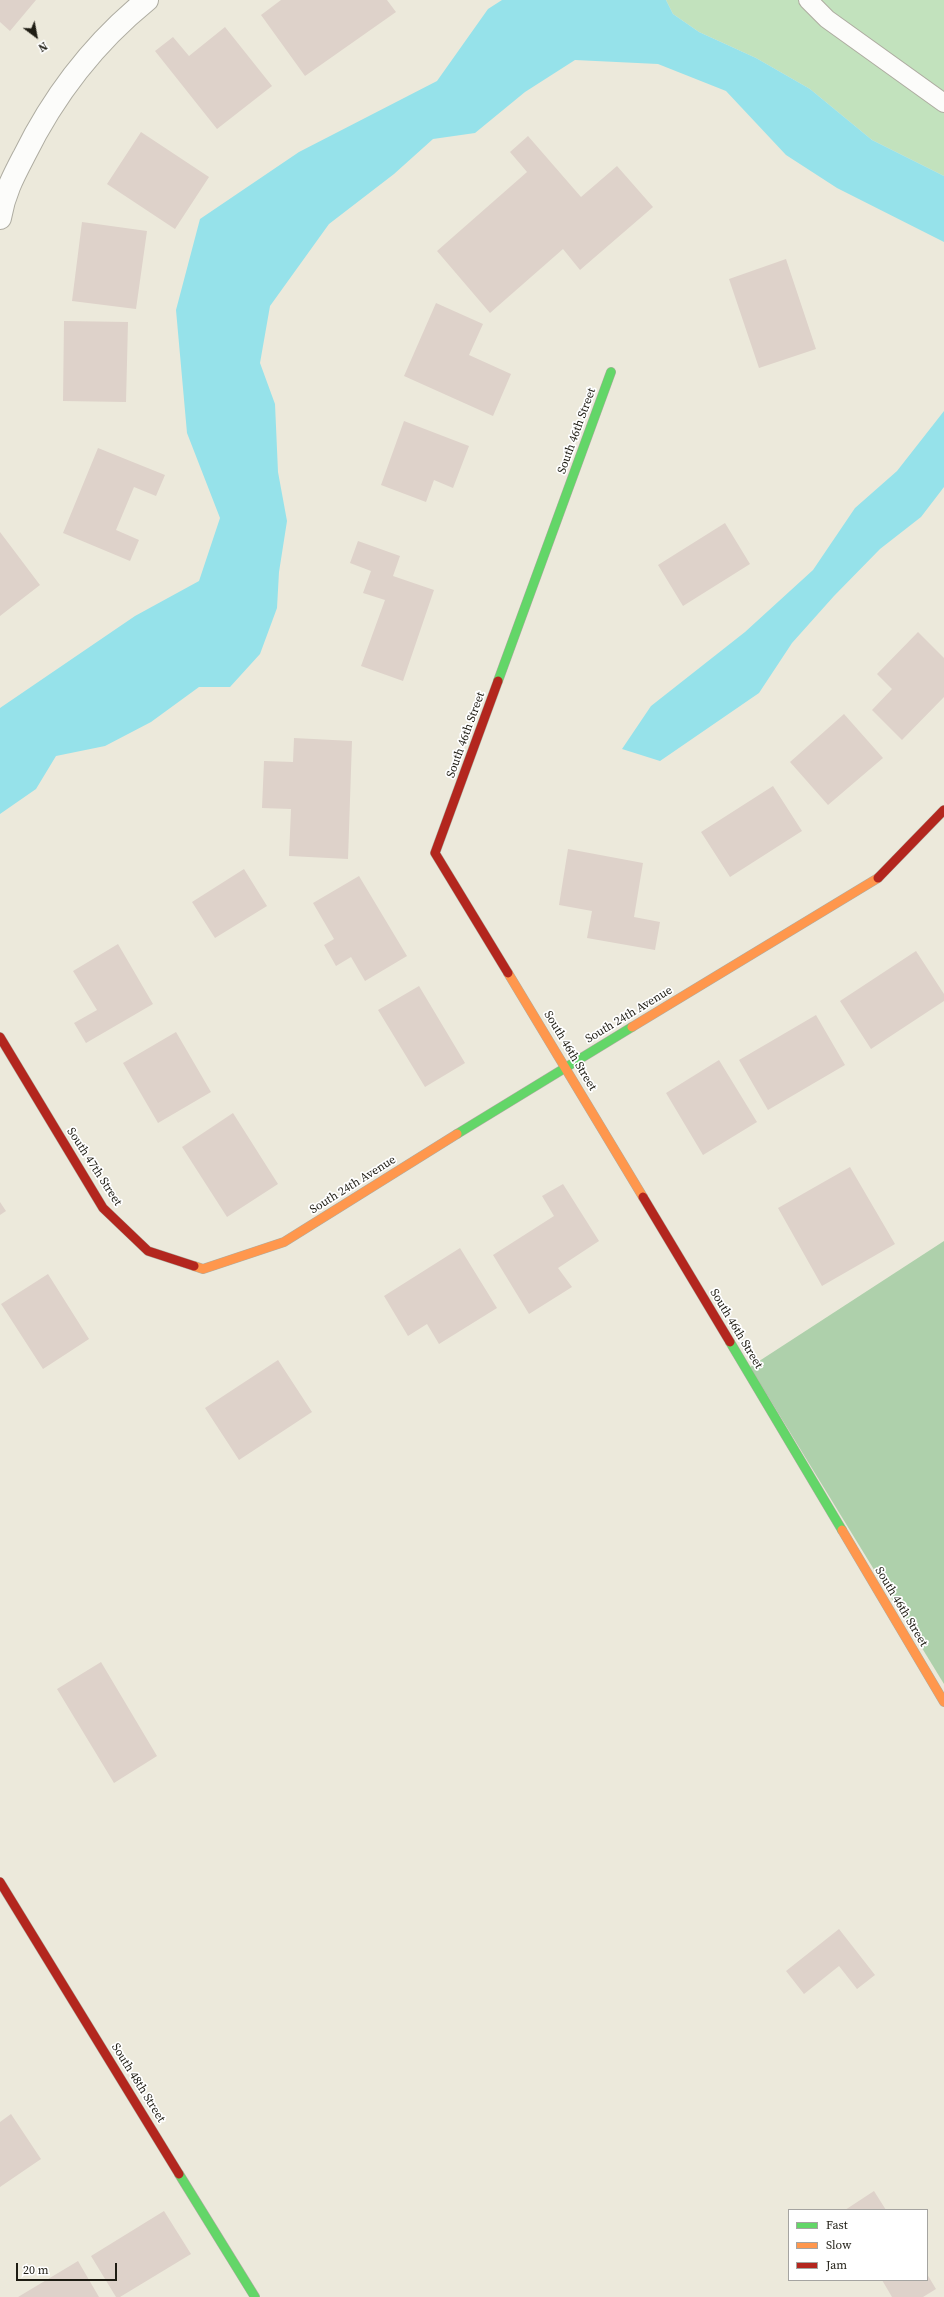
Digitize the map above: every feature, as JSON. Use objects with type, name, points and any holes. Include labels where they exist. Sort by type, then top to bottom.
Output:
[{"type":"street","points":[[0,218],[4,196],[31,142],[69,79],[118,23],[147,0]]},
{"type":"street","name":"South 46th Street","points":[[611,372],[435,853],[566,1067],[944,1702]]},
{"type":"street","name":"South 24th Avenue","points":[[203,1269],[284,1242],[566,1067],[883,875],[944,810]]},
{"type":"street","name":"South 47th Street","points":[[0,1037],[103,1208],[148,1252],[203,1269]]},
{"type":"street","name":"South 48th Street","points":[[0,1882],[252,2296]]},
{"type":"lane","points":[[808,0],[827,19],[944,103]]},
{"type":"green space","points":[[666,0],[944,0],[944,176],[872,140],[810,89],[756,58],[699,32],[673,14]]},
{"type":"green space","points":[[944,1241],[944,1684],[750,1367]]},
{"type":"water","points":[[502,0],[666,0],[673,14],[699,32],[756,58],[810,89],[872,140],[944,176],[944,242],[837,188],[786,155],[726,91],[658,64],[575,60],[525,92],[475,133],[433,139],[394,174],[329,224],[270,306],[260,363],[275,404],[278,472],[287,521],[279,572],[277,608],[260,654],[230,687],[199,687],[151,722],[105,746],[56,756],[36,789],[0,814],[0,708],[135,616],[199,581],[220,518],[187,433],[176,310],[200,219],[299,152],[437,81],[488,9]]},
{"type":"water","points":[[944,411],[944,487],[921,517],[880,549],[834,596],[792,643],[759,693],[660,761],[622,749],[651,706],[745,632],[813,570],[855,508],[897,471]]},
{"type":"building","points":[[0,0],[36,0],[10,31],[0,22]]},
{"type":"building","points":[[281,0],[387,0],[396,12],[305,76],[261,15]]},
{"type":"building","points":[[225,27],[272,86],[217,129],[155,51],[173,37],[189,56]]},
{"type":"building","points":[[141,132],[209,177],[175,229],[107,184]]},
{"type":"building","points":[[528,136],[581,197],[617,166],[653,207],[580,270],[563,249],[490,313],[437,251],[527,172],[510,152]]},
{"type":"building","points":[[82,222],[147,231],[136,309],[72,301]]},
{"type":"building","points":[[786,259],[816,349],[759,368],[729,279]]},
{"type":"building","points":[[436,303],[483,324],[469,355],[511,374],[493,416],[404,376]]},
{"type":"building","points":[[64,321],[128,322],[126,402],[63,401]]},
{"type":"building","points":[[404,421],[469,446],[453,488],[434,480],[426,502],[381,485]]},
{"type":"building","points":[[98,448],[165,475],[156,496],[134,487],[116,530],[139,540],[130,561],[63,533]]},
{"type":"building","points":[[725,523],[750,564],[683,606],[658,565]]},
{"type":"building","points":[[0,532],[40,585],[0,616]]},
{"type":"building","points":[[358,541],[400,556],[393,576],[434,590],[403,681],[361,666],[385,600],[363,593],[371,571],[350,563]]},
{"type":"building","points":[[918,632],[944,658],[944,697],[902,740],[872,710],[892,689],[877,674]]},
{"type":"building","points":[[844,714],[883,758],[828,805],[790,762]]},
{"type":"building","points":[[294,738],[352,741],[348,859],[289,856],[291,809],[262,808],[264,761],[293,762]]},
{"type":"building","points":[[773,786],[802,831],[730,877],[701,832]]},
{"type":"building","points":[[568,849],[643,863],[634,917],[660,922],[655,950],[587,938],[592,911],[559,905]]},
{"type":"building","points":[[244,869],[267,906],[215,938],[192,902]]},
{"type":"building","points":[[359,876],[407,956],[365,981],[351,957],[336,966],[324,945],[334,939],[313,903]]},
{"type":"building","points":[[118,944],[153,1004],[86,1043],[74,1023],[97,1010],[73,971]]},
{"type":"building","points":[[916,951],[944,994],[944,1001],[871,1049],[840,1001]]},
{"type":"building","points":[[419,986],[465,1063],[425,1087],[378,1010]]},
{"type":"building","points":[[816,1015],[845,1065],[768,1110],[739,1060]]},
{"type":"building","points":[[176,1032],[211,1092],[158,1123],[123,1063]]},
{"type":"building","points":[[719,1060],[757,1122],[703,1155],[666,1093]]},
{"type":"building","points":[[233,1113],[278,1184],[227,1217],[182,1147]]},
{"type":"building","points":[[850,1167],[895,1244],[822,1286],[778,1208]]},
{"type":"building","points":[[563,1184],[599,1241],[558,1268],[572,1287],[529,1314],[493,1255],[554,1216],[542,1196]]},
{"type":"building","points":[[0,1202],[6,1211],[0,1215]]},
{"type":"building","points":[[460,1248],[497,1308],[439,1344],[427,1324],[408,1336],[384,1296]]},
{"type":"building","points":[[48,1274],[89,1339],[43,1369],[1,1304]]},
{"type":"building","points":[[278,1360],[312,1412],[239,1460],[205,1408]]},
{"type":"building","points":[[101,1662],[157,1756],[114,1783],[57,1689]]},
{"type":"building","points":[[839,1929],[875,1975],[857,1989],[839,1966],[804,1994],[786,1971]]},
{"type":"building","points":[[11,2114],[41,2159],[0,2187],[0,2122]]},
{"type":"building","points":[[874,2191],[885,2209],[847,2209]]},
{"type":"building","points":[[164,2211],[191,2254],[120,2297],[116,2297],[91,2256]]},
{"type":"building","points":[[78,2261],[99,2297],[18,2297]]},
{"type":"building","points":[[928,2276],[936,2289],[923,2297],[892,2297],[883,2281],[928,2281]]},
{"type":"traffic: fast","points":[[498,681],[611,372]]},
{"type":"traffic: fast","points":[[457,1134],[632,1027]]},
{"type":"traffic: fast","points":[[730,1342],[842,1530]]},
{"type":"traffic: fast","points":[[179,2174],[255,2297]]},
{"type":"traffic: slow","points":[[632,1027],[878,878]]},
{"type":"traffic: slow","points":[[508,973],[643,1197]]},
{"type":"traffic: slow","points":[[194,1266],[203,1269],[284,1242],[457,1134]]},
{"type":"traffic: slow","points":[[842,1530],[944,1702]]},
{"type":"traffic: jam","points":[[498,681],[435,853],[508,973]]},
{"type":"traffic: jam","points":[[878,878],[944,810]]},
{"type":"traffic: jam","points":[[0,1037],[103,1208],[148,1251],[194,1266]]},
{"type":"traffic: jam","points":[[643,1197],[730,1342]]},
{"type":"traffic: jam","points":[[0,1882],[179,2174]]}]
